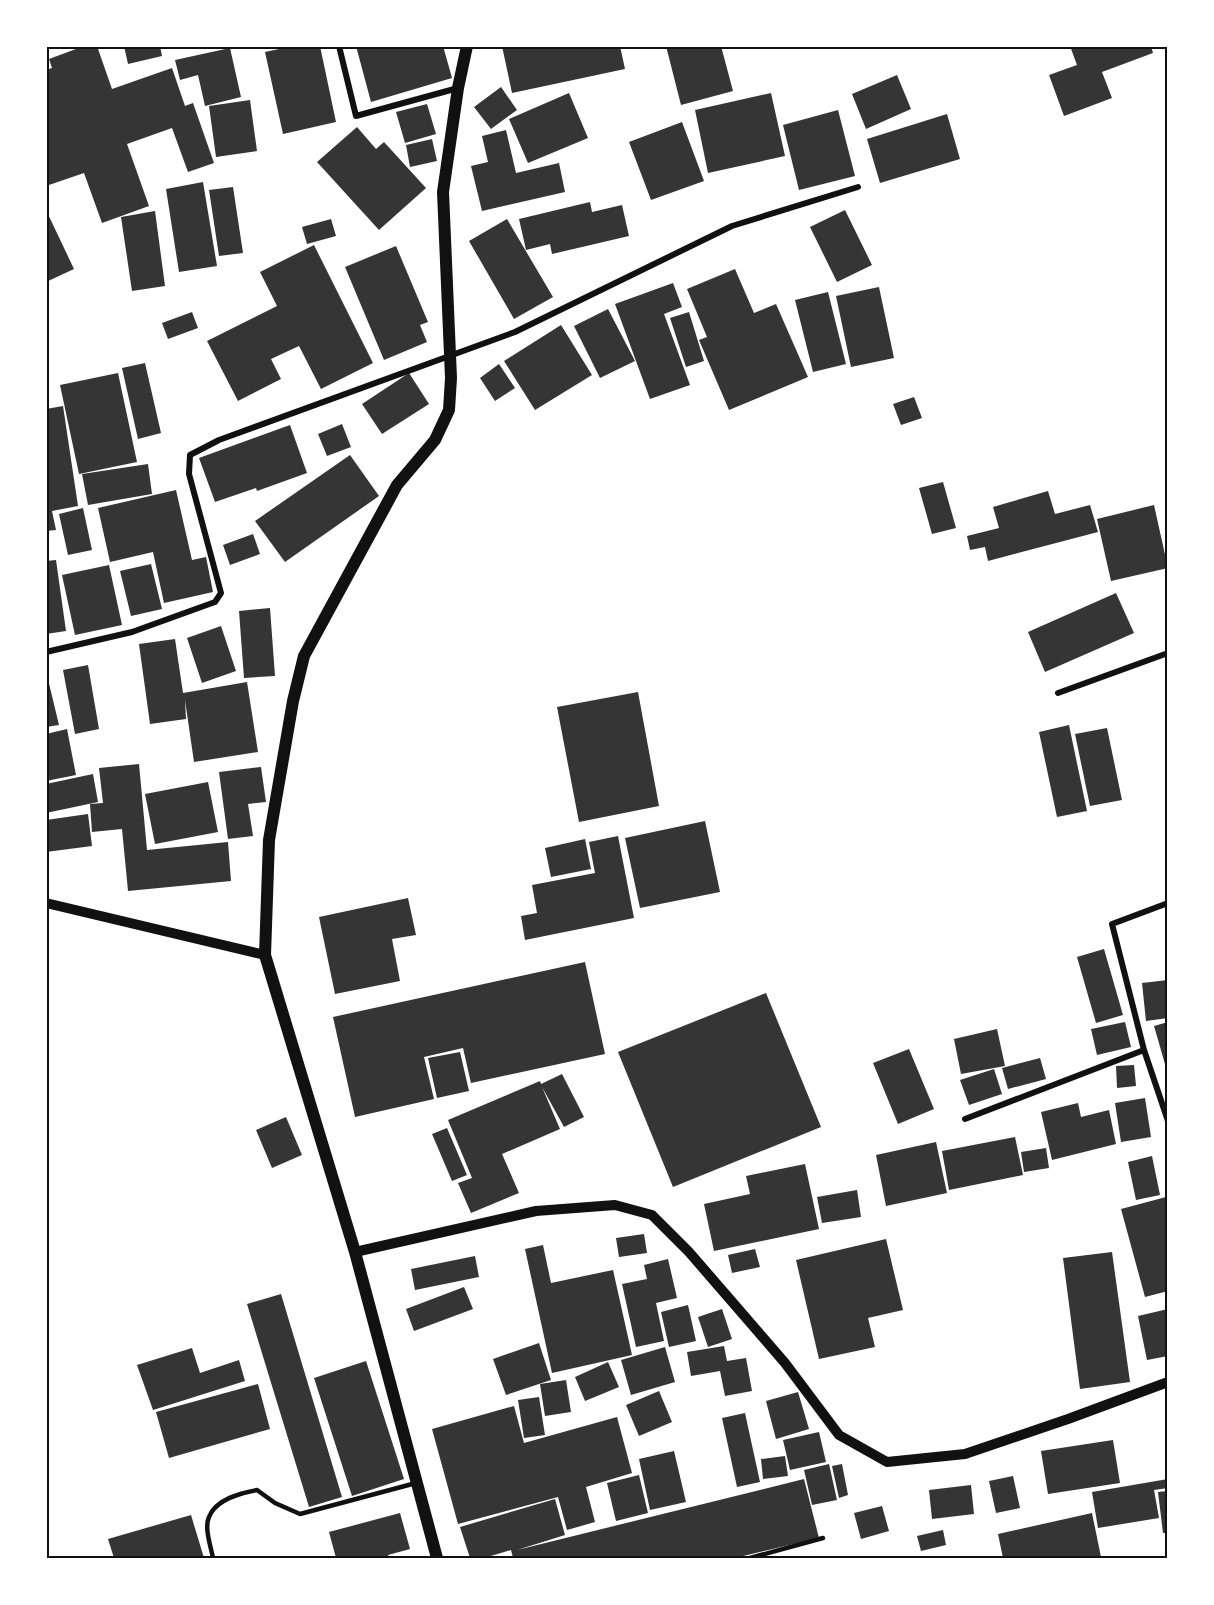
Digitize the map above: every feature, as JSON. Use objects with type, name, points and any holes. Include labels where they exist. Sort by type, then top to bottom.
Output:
[{"type":"main road","points":[[437,1558],[355,1252],[265,956],[269,840],[293,701],[304,656],[397,485],[435,440],[449,410],[443,192],[458,88],[467,46]]},
{"type":"street","points":[[339,46],[356,116],[458,88]]},
{"type":"street","points":[[46,652],[132,632],[215,602],[221,593],[189,474],[190,455],[219,440],[515,332],[732,226],[858,187]]},
{"type":"street","points":[[1058,693],[1167,653]]},
{"type":"street","points":[[46,903],[265,956]]},
{"type":"street","points":[[1167,903],[1112,924],[1144,1050],[1167,1121]]},
{"type":"street","points":[[965,1119],[1144,1050]]},
{"type":"street","points":[[355,1252],[536,1211],[615,1205],[652,1215],[689,1252],[785,1363],[839,1434],[887,1462],[965,1454],[1167,1382]]},
{"type":"lane","points":[[213,1558],[209,1538],[209,1517],[220,1503],[240,1493],[257,1490],[275,1503],[300,1514],[418,1482]]},
{"type":"lane","points":[[750,1558],[823,1538]]},
{"type":"building","points":[[84,46],[97,46],[112,89],[172,68],[185,106],[193,103],[214,163],[188,172],[172,128],[127,144],[149,206],[102,223],[84,173],[46,186],[46,70],[52,68],[49,59]]},
{"type":"building","points":[[124,46],[160,46],[162,56],[128,64]]},
{"type":"building","points":[[293,46],[320,46],[336,122],[283,134],[265,52]]},
{"type":"building","points":[[356,46],[443,46],[452,78],[371,102]]},
{"type":"building","points":[[502,46],[620,46],[625,69],[512,93]]},
{"type":"building","points":[[666,46],[721,46],[733,91],[681,105]]},
{"type":"building","points":[[1070,46],[1151,46],[1153,53],[1102,72],[1112,98],[1064,116],[1049,75],[1077,65]]},
{"type":"building","points":[[230,48],[241,97],[205,106],[198,75],[180,80],[175,60]]},
{"type":"building","points":[[897,75],[911,109],[866,129],[852,94]]},
{"type":"building","points":[[501,87],[517,110],[491,129],[474,107]]},
{"type":"building","points":[[569,93],[588,138],[528,163],[509,119]]},
{"type":"building","points":[[771,93],[785,156],[708,173],[695,110]]},
{"type":"building","points":[[250,100],[257,151],[216,157],[209,106]]},
{"type":"building","points":[[427,104],[436,134],[405,143],[396,112]]},
{"type":"building","points":[[838,110],[855,176],[799,190],[783,125]]},
{"type":"building","points":[[947,114],[960,159],[880,183],[867,139]]},
{"type":"building","points":[[682,122],[704,181],[651,200],[629,142]]},
{"type":"building","points":[[357,127],[376,149],[384,142],[426,188],[379,230],[317,162]]},
{"type":"building","points":[[506,130],[516,173],[559,163],[565,192],[482,211],[471,166],[488,162],[482,136]]},
{"type":"building","points":[[432,139],[437,161],[410,167],[406,145]]},
{"type":"building","points":[[203,182],[217,266],[179,272],[166,189]]},
{"type":"building","points":[[233,187],[243,253],[219,256],[209,190]]},
{"type":"building","points":[[590,202],[592,212],[622,205],[629,236],[552,254],[550,244],[526,250],[519,219]]},
{"type":"building","points":[[46,210],[74,269],[46,282]]},
{"type":"building","points":[[845,210],[872,265],[837,282],[810,227]]},
{"type":"building","points":[[155,211],[165,286],[132,291],[121,217]]},
{"type":"building","points":[[331,219],[336,236],[307,244],[302,227]]},
{"type":"building","points":[[507,219],[553,297],[514,319],[469,241]]},
{"type":"building","points":[[314,245],[373,363],[321,389],[299,346],[271,359],[281,379],[238,401],[207,341],[277,306],[260,272]]},
{"type":"building","points":[[396,246],[428,322],[420,325],[427,342],[384,360],[345,267]]},
{"type":"building","points":[[735,269],[754,313],[776,304],[808,377],[729,410],[699,340],[707,337],[687,289]]},
{"type":"building","points":[[673,283],[682,307],[664,314],[690,385],[650,399],[615,304]]},
{"type":"building","points":[[879,287],[894,358],[851,367],[836,296]]},
{"type":"building","points":[[828,292],[846,364],[813,372],[795,300]]},
{"type":"building","points":[[608,309],[635,361],[600,378],[574,326]]},
{"type":"building","points":[[192,312],[198,328],[168,339],[162,323]]},
{"type":"building","points":[[689,312],[704,361],[686,367],[670,318]]},
{"type":"building","points":[[561,325],[592,375],[535,410],[504,361]]},
{"type":"building","points":[[145,363],[161,433],[138,439],[122,368]]},
{"type":"building","points":[[499,364],[515,388],[495,401],[480,378]]},
{"type":"building","points":[[118,373],[137,462],[79,474],[60,385]]},
{"type":"building","points":[[409,373],[429,404],[382,434],[362,404]]},
{"type":"building","points":[[914,397],[922,418],[901,425],[893,404]]},
{"type":"building","points":[[63,406],[78,506],[52,511],[56,530],[46,531],[46,409]]},
{"type":"building","points":[[342,424],[351,447],[327,456],[318,434]]},
{"type":"building","points":[[290,425],[307,473],[257,491],[256,488],[215,502],[199,458]]},
{"type":"building","points":[[350,455],[379,496],[285,562],[255,521]]},
{"type":"building","points":[[148,464],[152,494],[88,505],[82,474]]},
{"type":"building","points":[[943,482],[956,528],[932,534],[919,488]]},
{"type":"building","points":[[176,490],[192,560],[206,557],[213,592],[164,603],[153,552],[110,562],[98,508]]},
{"type":"building","points":[[1048,491],[1055,514],[1090,505],[1098,532],[988,561],[985,547],[970,550],[967,536],[999,528],[993,507]]},
{"type":"building","points":[[1154,505],[1168,568],[1111,581],[1097,519]]},
{"type":"building","points":[[83,508],[92,550],[68,555],[59,514]]},
{"type":"building","points":[[253,534],[260,554],[230,565],[223,545]]},
{"type":"building","points":[[56,560],[66,631],[46,634],[46,561]]},
{"type":"building","points":[[151,564],[162,609],[131,616],[120,571]]},
{"type":"building","points":[[109,565],[122,625],[75,635],[62,575]]},
{"type":"building","points":[[1116,593],[1134,633],[1045,672],[1028,632]]},
{"type":"building","points":[[270,608],[275,676],[244,678],[239,611]]},
{"type":"building","points":[[221,626],[236,671],[202,683],[187,638]]},
{"type":"building","points":[[175,639],[183,693],[247,682],[258,752],[194,762],[185,700],[186,719],[150,724],[139,644]]},
{"type":"building","points":[[88,665],[99,729],[75,734],[63,670]]},
{"type":"building","points":[[46,671],[59,725],[46,727]]},
{"type":"building","points":[[638,692],[659,806],[579,822],[557,707]]},
{"type":"building","points":[[1069,725],[1087,811],[1057,817],[1039,732]]},
{"type":"building","points":[[1107,728],[1122,800],[1090,806],[1075,734]]},
{"type":"building","points":[[67,729],[76,775],[46,781],[46,734]]},
{"type":"building","points":[[139,764],[147,850],[228,842],[231,881],[128,891],[122,829],[92,832],[90,804],[103,803],[99,768]]},
{"type":"building","points":[[261,767],[266,802],[248,804],[253,836],[228,839],[219,772]]},
{"type":"building","points":[[93,774],[98,802],[46,813],[46,784]]},
{"type":"building","points":[[208,782],[218,832],[155,844],[145,794]]},
{"type":"building","points":[[88,814],[92,846],[46,852],[46,820]]},
{"type":"building","points":[[705,821],[720,892],[640,908],[625,838]]},
{"type":"building","points":[[618,836],[634,918],[525,940],[521,916],[537,913],[532,885],[595,873],[589,842]]},
{"type":"building","points":[[585,839],[591,869],[551,877],[545,848]]},
{"type":"building","points":[[408,898],[416,935],[392,939],[400,981],[335,994],[319,917]]},
{"type":"building","points":[[1104,949],[1123,1015],[1096,1023],[1077,957]]},
{"type":"building","points":[[585,962],[605,1054],[471,1083],[463,1048],[424,1057],[434,1099],[355,1117],[333,1017]]},
{"type":"building","points":[[1168,980],[1168,1018],[1146,1021],[1142,983]]},
{"type":"building","points":[[766,993],[821,1127],[673,1187],[618,1052]]},
{"type":"building","points":[[1125,1022],[1131,1047],[1097,1055],[1091,1029]]},
{"type":"building","points":[[1168,1022],[1168,1071],[1167,1071],[1154,1026]]},
{"type":"building","points":[[997,1029],[1005,1066],[961,1074],[954,1039]]},
{"type":"building","points":[[909,1049],[934,1109],[898,1124],[873,1063]]},
{"type":"building","points":[[460,1052],[469,1091],[437,1098],[428,1058]]},
{"type":"building","points":[[1040,1058],[1046,1079],[1008,1089],[1002,1068]]},
{"type":"building","points":[[1134,1065],[1136,1086],[1117,1088],[1116,1066]]},
{"type":"building","points":[[994,1069],[1002,1094],[969,1105],[960,1080]]},
{"type":"building","points":[[562,1074],[584,1117],[564,1127],[542,1087],[560,1129],[502,1154],[519,1193],[471,1213],[458,1183],[472,1178],[448,1120]]},
{"type":"building","points":[[1145,1098],[1151,1137],[1121,1142],[1115,1103]]},
{"type":"building","points":[[1078,1103],[1081,1117],[1109,1110],[1116,1144],[1052,1160],[1041,1112]]},
{"type":"building","points":[[286,1117],[302,1155],[272,1168],[256,1130]]},
{"type":"building","points":[[447,1128],[467,1175],[452,1181],[432,1134]]},
{"type":"building","points":[[1015,1137],[1023,1175],[949,1190],[942,1151]]},
{"type":"building","points":[[936,1142],[947,1193],[886,1206],[876,1155]]},
{"type":"building","points":[[1046,1148],[1049,1168],[1024,1172],[1021,1152]]},
{"type":"building","points":[[1152,1156],[1160,1195],[1136,1200],[1128,1162]]},
{"type":"building","points":[[805,1164],[819,1229],[714,1251],[704,1204],[750,1194],[746,1176]]},
{"type":"building","points":[[857,1190],[861,1217],[822,1223],[817,1197]]},
{"type":"building","points":[[1168,1191],[1168,1291],[1145,1297],[1121,1209],[1166,1197],[1165,1192]]},
{"type":"building","points":[[644,1234],[647,1253],[619,1257],[616,1238]]},
{"type":"building","points":[[886,1239],[903,1310],[868,1318],[875,1347],[819,1359],[796,1260]]},
{"type":"building","points":[[543,1245],[551,1283],[613,1270],[632,1355],[552,1373],[525,1249]]},
{"type":"building","points":[[755,1249],[760,1267],[732,1273],[728,1255]]},
{"type":"building","points":[[1112,1252],[1130,1382],[1080,1389],[1063,1258]]},
{"type":"building","points":[[475,1256],[479,1277],[415,1290],[411,1269]]},
{"type":"building","points":[[668,1259],[677,1298],[656,1303],[664,1341],[636,1347],[622,1284],[647,1279],[644,1265]]},
{"type":"building","points":[[464,1287],[473,1309],[414,1331],[406,1309]]},
{"type":"building","points":[[281,1294],[342,1497],[309,1507],[247,1304]]},
{"type":"building","points":[[688,1305],[696,1341],[669,1347],[661,1312]]},
{"type":"building","points":[[722,1309],[732,1339],[708,1347],[698,1317]]},
{"type":"building","points":[[1168,1309],[1168,1356],[1147,1360],[1138,1316]]},
{"type":"building","points":[[539,1343],[551,1380],[506,1395],[493,1359]]},
{"type":"building","points":[[724,1346],[727,1361],[746,1358],[752,1391],[725,1396],[720,1371],[691,1376],[687,1352]]},
{"type":"building","points":[[665,1347],[675,1382],[631,1395],[621,1360]]},
{"type":"building","points":[[192,1348],[200,1373],[239,1360],[245,1381],[153,1410],[137,1365]]},
{"type":"building","points":[[366,1361],[404,1479],[352,1496],[314,1378]]},
{"type":"building","points":[[608,1362],[619,1387],[585,1401],[575,1377]]},
{"type":"building","points":[[566,1380],[571,1412],[545,1416],[540,1384]]},
{"type":"building","points":[[258,1384],[270,1429],[169,1458],[156,1412]]},
{"type":"building","points":[[659,1391],[672,1422],[639,1436],[626,1405]]},
{"type":"building","points":[[798,1392],[809,1429],[776,1439],[766,1401]]},
{"type":"building","points":[[539,1397],[545,1435],[524,1438],[518,1400]]},
{"type":"building","points":[[514,1406],[524,1443],[617,1417],[632,1473],[586,1487],[595,1522],[567,1530],[558,1497],[458,1524],[432,1429]]},
{"type":"building","points":[[745,1413],[760,1482],[737,1487],[722,1418]]},
{"type":"building","points":[[819,1432],[826,1462],[790,1470],[783,1440]]},
{"type":"building","points":[[1113,1440],[1120,1483],[1048,1494],[1041,1451]]},
{"type":"building","points":[[674,1451],[686,1502],[650,1510],[639,1459]]},
{"type":"building","points":[[785,1456],[788,1476],[763,1479],[761,1459]]},
{"type":"building","points":[[829,1464],[837,1500],[812,1505],[804,1470]]},
{"type":"building","points":[[842,1464],[848,1495],[839,1498],[832,1466]]},
{"type":"building","points":[[639,1475],[648,1513],[616,1521],[607,1483]]},
{"type":"building","points":[[1013,1476],[1020,1508],[996,1513],[989,1481]]},
{"type":"building","points":[[804,1479],[819,1538],[735,1558],[513,1558],[511,1550],[484,1558],[470,1558],[460,1527],[555,1499],[565,1535],[517,1550]]},
{"type":"building","points":[[1168,1479],[1168,1488],[1154,1490],[1159,1518],[1098,1528],[1092,1492]]},
{"type":"building","points":[[971,1485],[974,1514],[932,1519],[929,1490]]},
{"type":"building","points":[[1168,1491],[1168,1533],[1163,1533],[1158,1492]]},
{"type":"building","points":[[882,1506],[889,1531],[861,1539],[854,1513]]},
{"type":"building","points":[[400,1513],[410,1549],[388,1555],[389,1558],[336,1558],[329,1532]]},
{"type":"building","points":[[1092,1513],[1101,1557],[1003,1558],[998,1534]]},
{"type":"building","points":[[191,1515],[204,1558],[114,1558],[108,1539]]},
{"type":"building","points":[[943,1530],[946,1545],[921,1551],[917,1536]]}]
